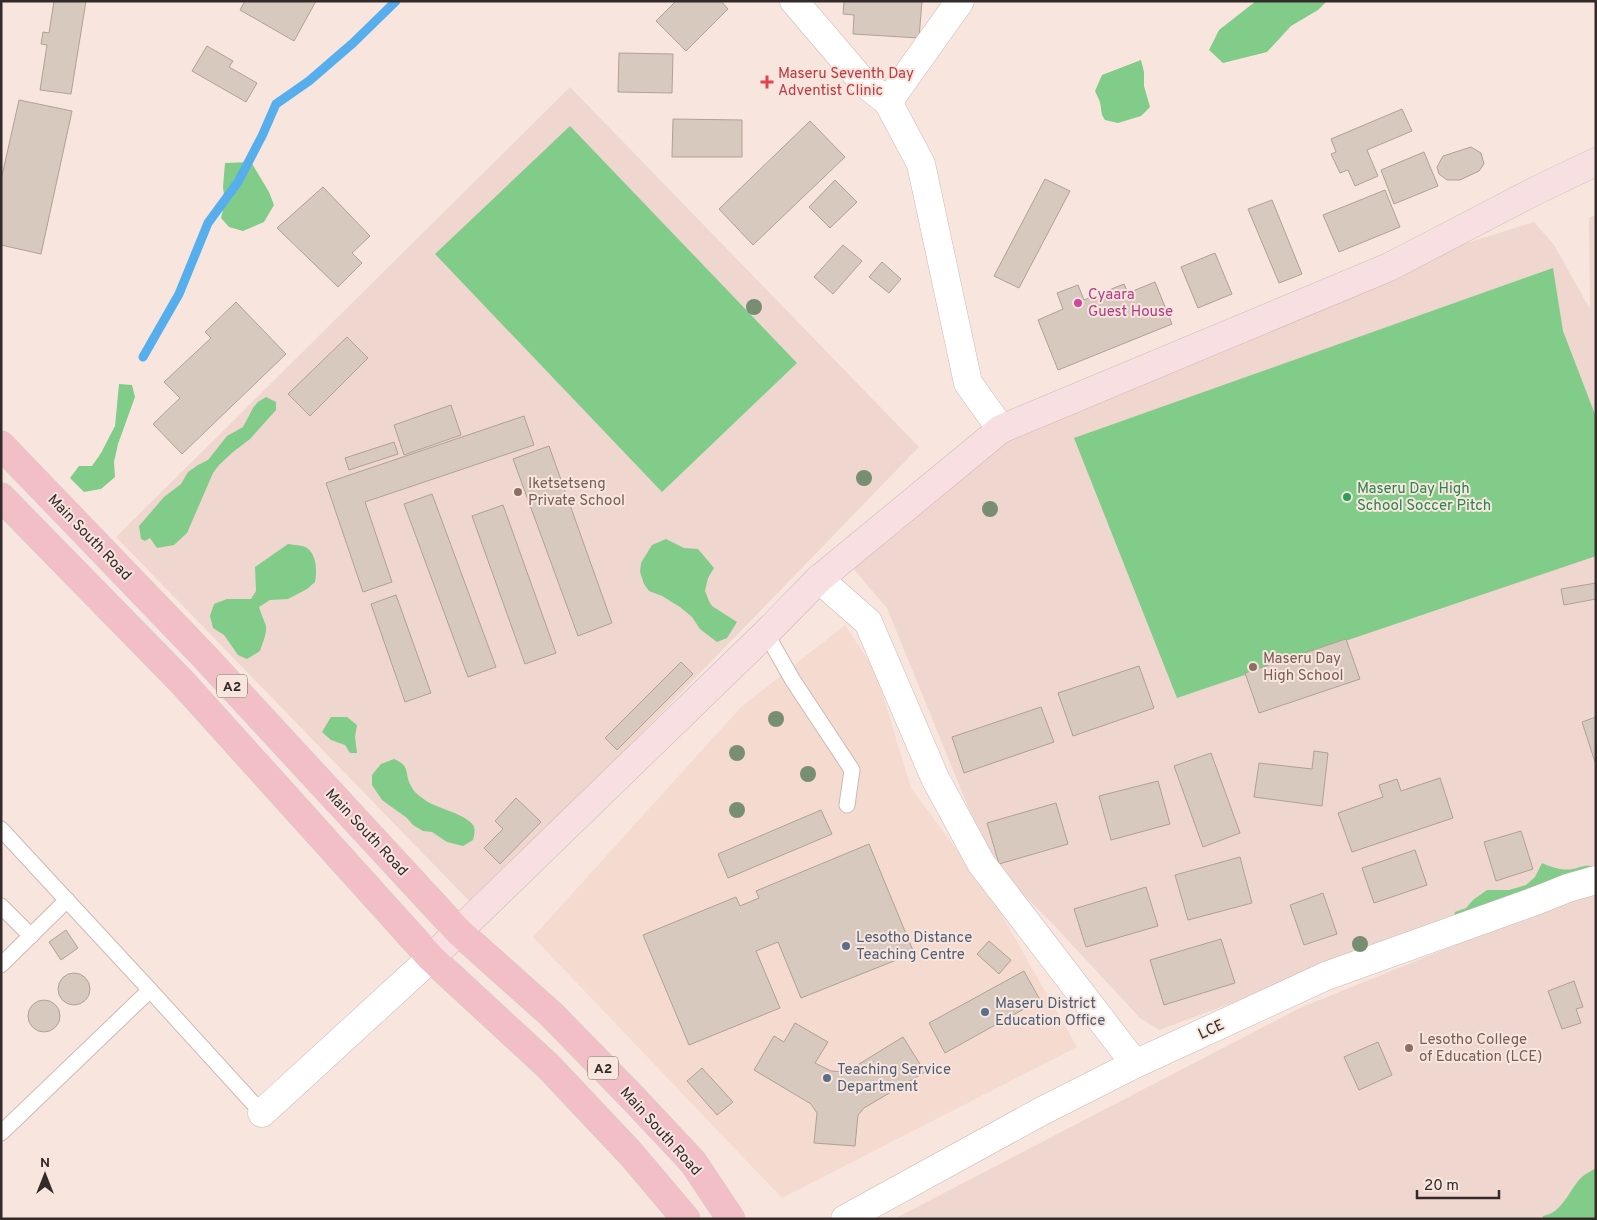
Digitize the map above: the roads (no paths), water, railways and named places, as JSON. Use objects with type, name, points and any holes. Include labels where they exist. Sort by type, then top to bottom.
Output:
[{"type":"main road","name":"Main South Road","points":[[1,445],[203,655],[459,932],[552,1015],[632,1097],[693,1162],[731,1219]]},
{"type":"main road","name":"A2","points":[[1,497],[182,682],[431,958],[549,1067],[631,1154],[686,1219]]},
{"type":"street","points":[[794,1],[864,83],[888,102],[921,164],[968,383],[1001,429]]},
{"type":"street","points":[[888,102],[960,1]]},
{"type":"street","points":[[262,1114],[459,932],[819,579],[1001,429],[1390,267],[1536,190],[1596,162]]},
{"type":"street","points":[[819,579],[868,622],[935,778],[981,862],[1135,1064]]},
{"type":"street","name":"LCE","points":[[845,1219],[1042,1111],[1135,1064],[1326,976],[1568,888],[1596,880]]},
{"type":"lane","points":[[766,633],[792,679],[852,770],[847,805]]},
{"type":"lane","points":[[3,835],[67,900],[262,1114]]},
{"type":"lane","points":[[1,965],[67,900]]},
{"type":"lane","points":[[1,906],[31,936]]},
{"type":"lane","points":[[1,1133],[150,990]]},
{"type":"waterway","points":[[143,357],[179,294],[208,223],[238,182],[276,104],[309,81],[353,43],[396,1]]},
{"type":"place","name":"Maseru Seventh Day Adventist Clinic","points":[[767,82]]},
{"type":"place","name":"Cyaara Guest House","points":[[1078,303]]},
{"type":"place","name":"Iketsetseng Private School","points":[[518,492]]},
{"type":"place","name":"Maseru Day High School Soccer Pitch","points":[[1347,497]]},
{"type":"place","name":"Maseru Day High School","points":[[1253,667]]},
{"type":"place","name":"Lesotho Distance Teaching Centre","points":[[846,946]]},
{"type":"place","name":"Maseru District Education Office","points":[[985,1012]]},
{"type":"place","name":"Lesotho College of Education (LCE)","points":[[1409,1048]]},
{"type":"place","name":"Teaching Service Department","points":[[827,1078]]}]
